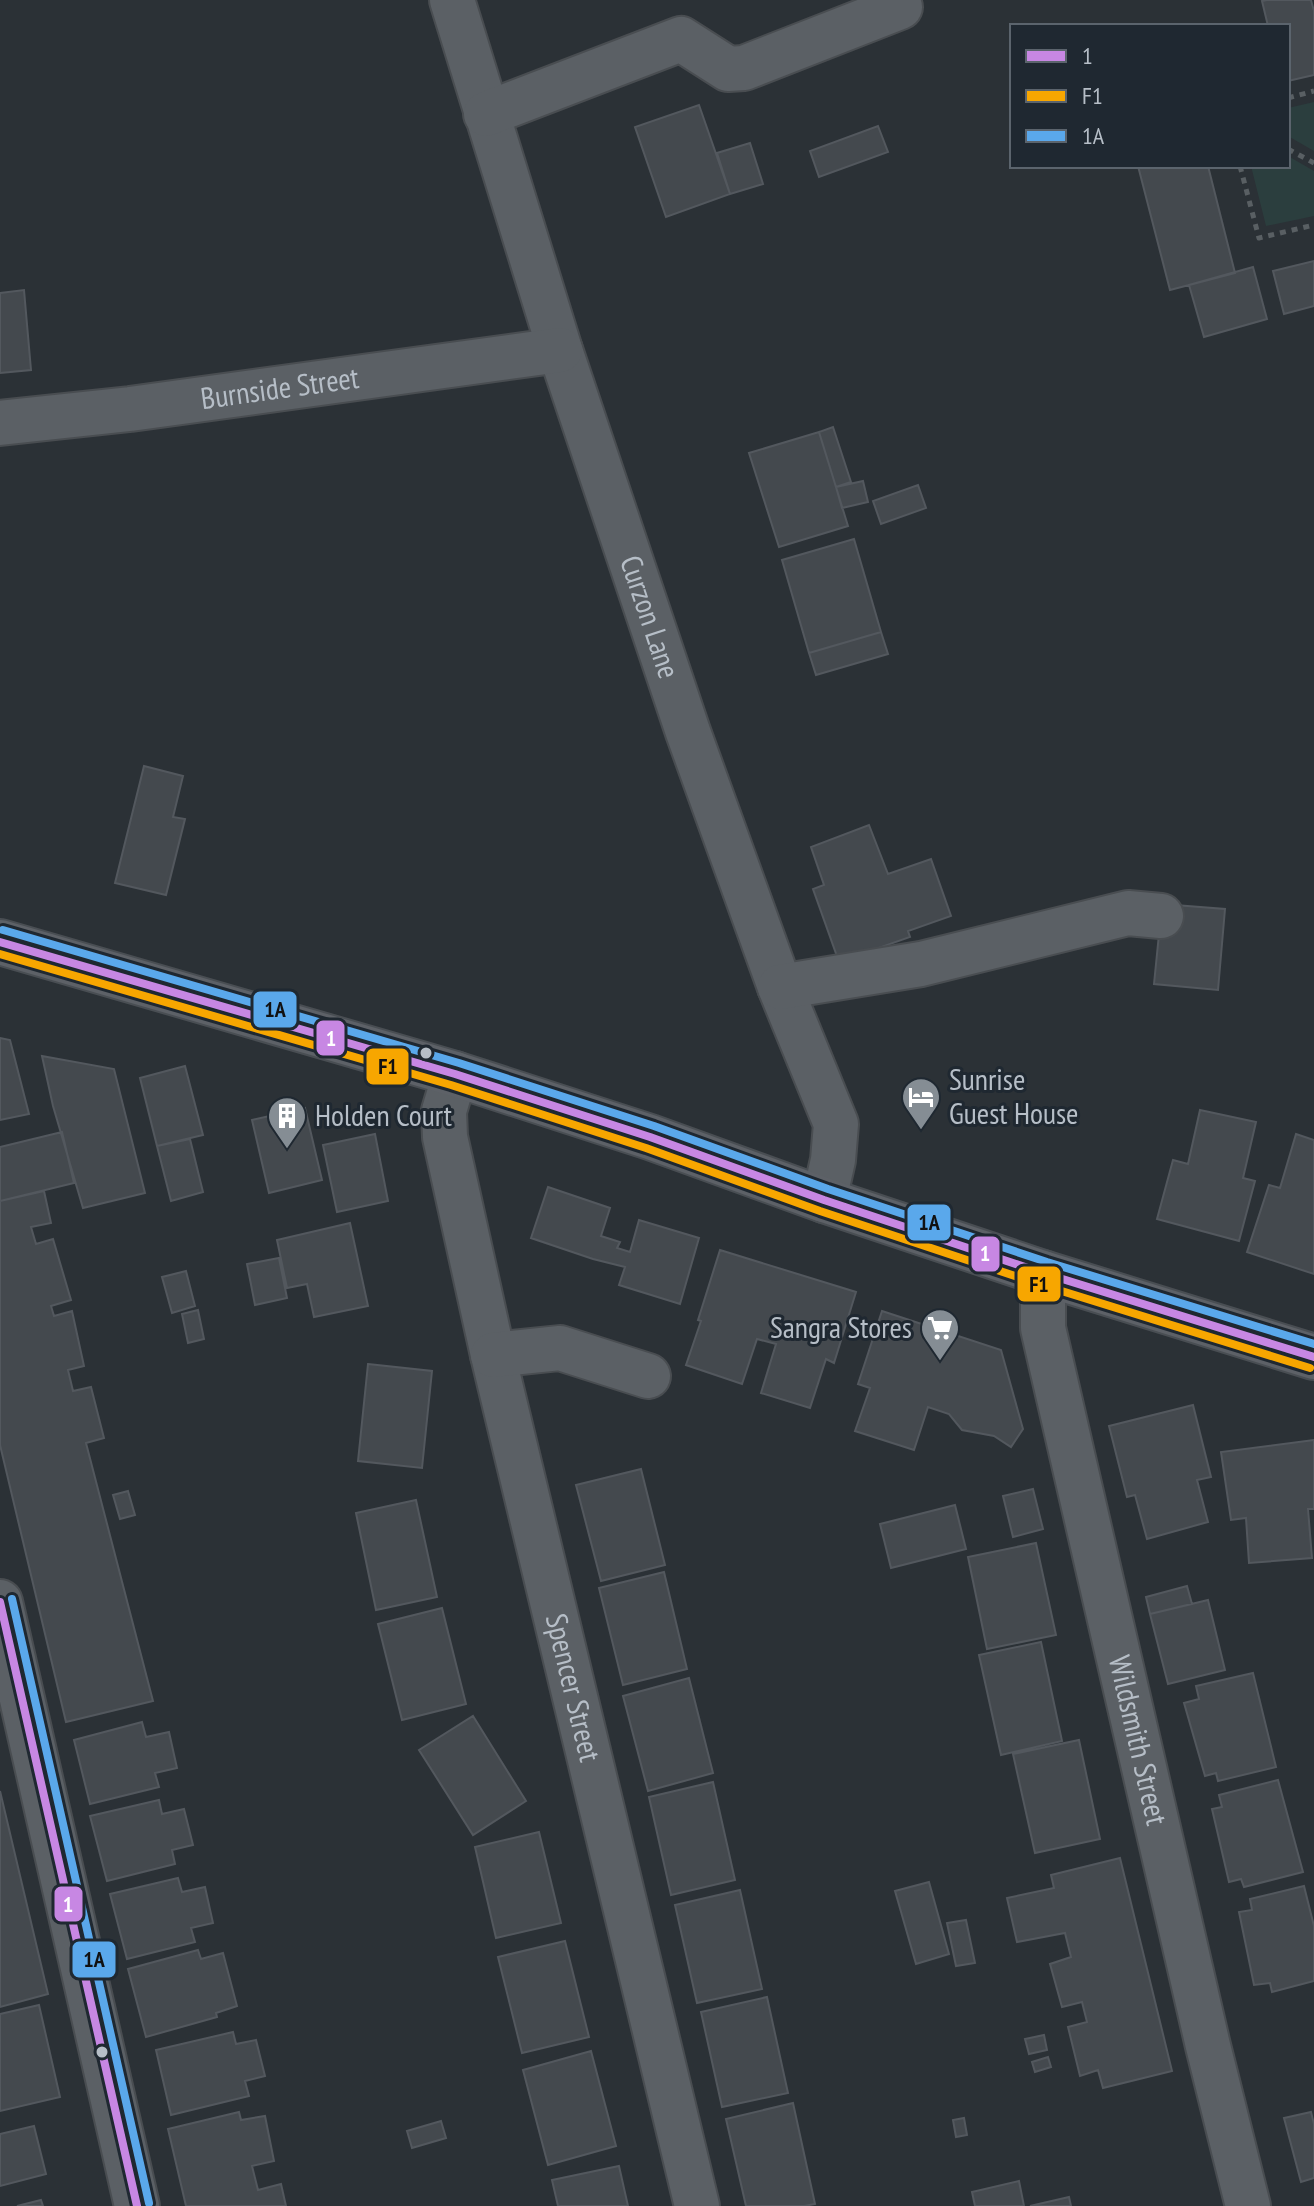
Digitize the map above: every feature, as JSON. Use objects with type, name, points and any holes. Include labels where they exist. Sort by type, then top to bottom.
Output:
[{"type":"main road","points":[[0,942],[455,1074],[650,1137],[824,1200],[1043,1273],[1314,1357]]},
{"type":"street","points":[[486,114],[681,39],[728,69],[744,68],[900,7],[897,0]]},
{"type":"street","name":"Curzon Lane","points":[[456,15],[560,350],[688,732],[780,987],[836,1124],[833,1160],[824,1200]]},
{"type":"street","name":"Burnside Street","points":[[0,423],[130,409],[560,350]]},
{"type":"street","points":[[780,987],[921,964],[1128,913],[1161,916]]},
{"type":"street","name":"Spencer Street","points":[[455,1074],[444,1111],[445,1137],[493,1355],[697,2206]]},
{"type":"street","name":"Wildsmith Street","points":[[1043,1273],[1043,1328],[1194,1988],[1248,2206]]},
{"type":"street","points":[[493,1355],[560,1348],[648,1376]]},
{"type":"street","points":[[0,1602],[137,2206]]},
{"type":"path","points":[[1290,97],[1314,91]]},
{"type":"path","points":[[1290,150],[1314,163]]},
{"type":"path","points":[[1241,168],[1259,238],[1314,225]]},
{"type":"shaded area","points":[[1314,102],[1314,151],[1290,137],[1290,108]]},
{"type":"shaded area","points":[[1290,157],[1314,171],[1314,216],[1266,226],[1252,168],[1290,168]]},
{"type":"building","points":[[1311,0],[1314,11],[1314,75],[1290,81],[1290,24],[1268,24],[1262,1]]},
{"type":"building","points":[[699,105],[730,194],[666,217],[635,127]]},
{"type":"building","points":[[878,126],[888,152],[819,177],[810,151]]},
{"type":"building","points":[[750,143],[763,184],[730,194],[717,153]]},
{"type":"building","points":[[1139,168],[1209,168],[1235,273],[1170,290]]},
{"type":"building","points":[[1314,261],[1314,306],[1284,314],[1273,271]]},
{"type":"building","points":[[1253,267],[1267,319],[1204,337],[1189,285]]},
{"type":"building","points":[[24,290],[31,370],[0,373],[0,293]]},
{"type":"building","points":[[833,427],[851,482],[836,487],[819,432]]},
{"type":"building","points":[[819,432],[848,526],[779,547],[749,453]]},
{"type":"building","points":[[863,481],[868,502],[842,508],[836,487]]},
{"type":"building","points":[[918,485],[926,508],[881,524],[873,501]]},
{"type":"building","points":[[854,539],[881,632],[809,653],[782,560]]},
{"type":"building","points":[[881,632],[888,654],[816,675],[809,653]]},
{"type":"building","points":[[144,766],[183,776],[173,817],[185,819],[166,895],[115,883]]},
{"type":"building","points":[[869,825],[888,874],[931,859],[951,916],[908,931],[910,937],[839,962],[813,889],[824,885],[811,847]]},
{"type":"building","points":[[1162,904],[1225,909],[1218,990],[1154,984]]},
{"type":"building","points":[[0,1038],[10,1040],[29,1114],[0,1120]]},
{"type":"building","points":[[42,1056],[114,1069],[145,1193],[83,1208],[53,1106]]},
{"type":"building","points":[[185,1066],[203,1135],[157,1146],[140,1078]]},
{"type":"building","name":"Holden Court","points":[[305,1108],[322,1180],[269,1193],[252,1120]]},
{"type":"building","points":[[1200,1110],[1256,1122],[1243,1178],[1255,1181],[1239,1241],[1157,1219],[1173,1160],[1188,1164]]},
{"type":"building","points":[[62,1132],[74,1183],[0,1201],[0,1147]]},
{"type":"building","name":"Holden Court","points":[[375,1134],[388,1201],[337,1212],[323,1145]]},
{"type":"building","points":[[1296,1134],[1314,1140],[1314,1274],[1247,1252],[1269,1185],[1280,1188]]},
{"type":"building","points":[[190,1139],[203,1192],[171,1201],[157,1146]]},
{"type":"building","points":[[548,1187],[610,1208],[601,1236],[620,1242],[617,1248],[630,1252],[639,1220],[699,1238],[680,1304],[619,1285],[625,1267],[531,1238]]},
{"type":"building","points":[[44,1191],[51,1223],[31,1227],[36,1244],[53,1239],[71,1300],[51,1306],[54,1316],[72,1311],[84,1366],[68,1370],[73,1391],[91,1387],[104,1438],[86,1443],[153,1701],[66,1722],[0,1445],[0,1201]]},
{"type":"building","points":[[350,1223],[368,1306],[314,1317],[307,1284],[287,1288],[277,1240]]},
{"type":"building","points":[[720,1250],[856,1292],[834,1363],[826,1359],[810,1408],[761,1393],[776,1344],[757,1339],[742,1384],[686,1365]]},
{"type":"building","points":[[279,1258],[287,1298],[255,1305],[247,1264]]},
{"type":"building","points":[[186,1271],[195,1306],[172,1313],[162,1277]]},
{"type":"building","points":[[198,1310],[204,1339],[188,1343],[182,1314]]},
{"type":"building","points":[[882,1311],[1001,1350],[1023,1429],[1011,1447],[994,1436],[962,1430],[949,1414],[928,1407],[914,1450],[855,1431],[870,1388],[858,1384]]},
{"type":"building","points":[[368,1364],[432,1371],[422,1468],[358,1461]]},
{"type":"building","points":[[1193,1405],[1211,1477],[1197,1480],[1208,1522],[1147,1539],[1135,1495],[1127,1497],[1109,1426]]},
{"type":"building","points":[[1314,1440],[1314,1509],[1308,1509],[1312,1558],[1249,1563],[1246,1518],[1231,1520],[1221,1452]]},
{"type":"building","points":[[641,1469],[665,1565],[601,1581],[576,1485]]},
{"type":"building","points":[[1033,1489],[1043,1529],[1013,1537],[1003,1496]]},
{"type":"building","points":[[128,1491],[135,1515],[120,1519],[113,1495]]},
{"type":"building","points":[[416,1500],[437,1597],[376,1610],[356,1513]]},
{"type":"building","points":[[955,1505],[966,1549],[891,1568],[880,1524]]},
{"type":"building","points":[[1036,1543],[1056,1635],[987,1649],[968,1557]]},
{"type":"building","points":[[664,1572],[687,1669],[623,1685],[599,1588]]},
{"type":"building","points":[[1187,1586],[1192,1604],[1150,1614],[1146,1597]]},
{"type":"building","points":[[1208,1600],[1225,1670],[1168,1684],[1150,1614]]},
{"type":"building","points":[[442,1608],[466,1704],[402,1720],[378,1624]]},
{"type":"building","points":[[1041,1642],[1062,1741],[1001,1755],[979,1655]]},
{"type":"building","points":[[1253,1673],[1276,1767],[1218,1781],[1216,1773],[1205,1776],[1184,1703],[1199,1699],[1196,1686]]},
{"type":"building","points":[[689,1678],[713,1773],[648,1791],[623,1696]]},
{"type":"building","points":[[473,1716],[526,1801],[473,1835],[419,1750]]},
{"type":"building","points":[[142,1722],[146,1737],[169,1732],[177,1768],[155,1773],[159,1787],[90,1804],[74,1740]]},
{"type":"building","points":[[1079,1740],[1100,1839],[1035,1853],[1013,1754]]},
{"type":"building","points":[[1278,1780],[1303,1872],[1244,1887],[1241,1879],[1229,1882],[1212,1809],[1222,1807],[1219,1795]]},
{"type":"building","points":[[713,1782],[735,1880],[671,1895],[649,1797]]},
{"type":"building","points":[[0,1791],[48,1994],[0,2007]]},
{"type":"building","points":[[159,1800],[162,1814],[184,1809],[193,1845],[172,1850],[175,1864],[107,1881],[90,1816]]},
{"type":"building","points":[[539,1832],[561,1923],[496,1938],[475,1847]]},
{"type":"building","points":[[1120,1858],[1172,2071],[1103,2088],[1098,2070],[1080,2076],[1068,2027],[1087,2022],[1082,2002],[1062,2007],[1050,1964],[1071,1957],[1065,1933],[1017,1942],[1007,1898],[1054,1888],[1051,1875]]},
{"type":"building","points":[[178,1878],[182,1892],[205,1887],[213,1923],[191,1928],[195,1942],[127,1959],[110,1894]]},
{"type":"building","points":[[929,1882],[949,1954],[916,1964],[895,1891]]},
{"type":"building","points":[[1304,1886],[1314,1926],[1314,1981],[1272,1992],[1270,1983],[1254,1985],[1239,1912],[1252,1910],[1250,1899]]},
{"type":"building","points":[[740,1890],[762,1989],[697,2003],[675,1905]]},
{"type":"building","points":[[966,1920],[975,1963],[956,1966],[947,1923]]},
{"type":"building","points":[[565,1941],[589,2037],[522,2053],[498,1957]]},
{"type":"building","points":[[198,1950],[201,1959],[223,1953],[237,2006],[216,2013],[217,2017],[146,2037],[128,1969]]},
{"type":"building","points":[[767,1997],[788,2093],[722,2107],[701,2012]]},
{"type":"building","points":[[39,2005],[60,2097],[0,2111],[0,2014]]},
{"type":"building","points":[[233,2032],[236,2044],[256,2040],[265,2076],[245,2081],[249,2096],[171,2115],[156,2050]]},
{"type":"building","points":[[1044,2035],[1047,2050],[1029,2054],[1025,2039]]},
{"type":"building","points":[[591,2051],[616,2146],[548,2165],[523,2070]]},
{"type":"building","points":[[1048,2057],[1051,2067],[1035,2072],[1032,2062]]},
{"type":"building","points":[[793,2103],[815,2204],[746,2206],[726,2119]]},
{"type":"building","points":[[239,2112],[241,2120],[265,2116],[274,2161],[252,2166],[258,2190],[281,2184],[286,2206],[186,2206],[168,2129]]},
{"type":"building","points":[[1311,2112],[1314,2124],[1314,2178],[1301,2182],[1284,2118]]},
{"type":"building","points":[[964,2118],[967,2135],[956,2137],[953,2120]]},
{"type":"building","points":[[441,2121],[446,2138],[412,2148],[407,2131]]},
{"type":"building","points":[[34,2126],[46,2174],[0,2186],[0,2134]]},
{"type":"building","points":[[619,2166],[628,2206],[558,2206],[552,2180]]},
{"type":"building","points":[[1019,2181],[1024,2206],[975,2206],[972,2192]]},
{"type":"building","points":[[1069,2197],[1071,2206],[1030,2206]]},
{"type":"building","points":[[41,2200],[43,2206],[17,2206]]},
{"type":"transit line","name":"1A","points":[[3,930],[459,1063],[654,1126],[828,1189],[1047,1262],[1314,1344]]},
{"type":"transit line","name":"1","points":[[0,942],[455,1074],[650,1137],[824,1200],[1043,1273],[1314,1357]]},
{"type":"transit line","name":"F1","points":[[0,954],[451,1085],[646,1148],[820,1211],[1039,1284],[1310,1368]]},
{"type":"transit line","name":"1A","points":[[12,1599],[149,2203]]},
{"type":"transit line","name":"1","points":[[0,1602],[137,2206]]},
{"type":"place","name":"Sunrise Guest House","points":[[921,1131]]},
{"type":"place","name":"Holden Court","points":[[287,1150]]},
{"type":"place","name":"Sangra Stores","points":[[940,1362]]}]
